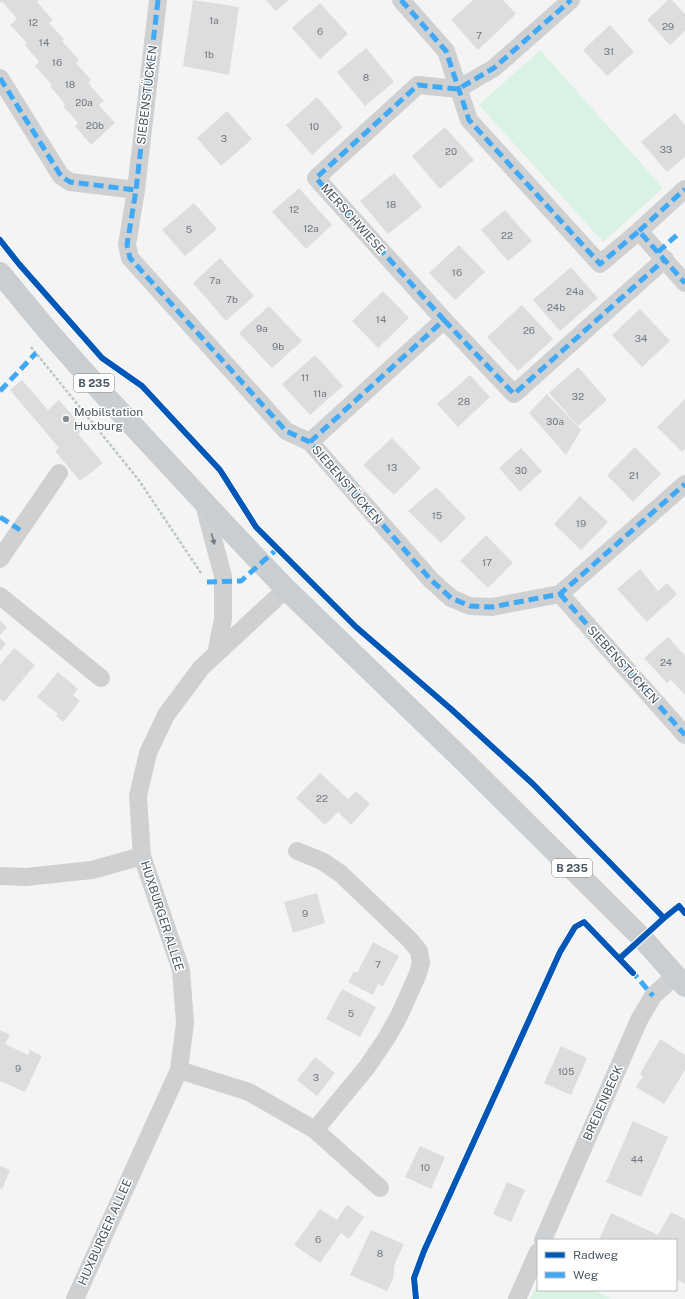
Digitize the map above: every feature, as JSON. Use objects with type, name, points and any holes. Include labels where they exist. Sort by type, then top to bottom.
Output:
[{"type":"main road","name":"B 235","points":[[0,273],[48,331],[109,400],[203,502],[286,588],[461,758],[625,921],[680,980]]},
{"type":"street","name":"SIEBENSTÜCKEN","points":[[158,0],[136,190],[127,245],[130,258],[286,431],[310,442],[431,580],[451,598],[470,606],[492,607],[560,594],[685,735]]},
{"type":"street","points":[[401,0],[446,51],[469,120],[600,264],[685,189]]},
{"type":"street","points":[[458,89],[494,68],[570,0]]},
{"type":"street","points":[[0,78],[61,176],[70,182],[136,190]]},
{"type":"street","name":"MERSCHWIESE","points":[[458,89],[418,85],[316,178],[444,320],[514,394],[665,260]]},
{"type":"street","points":[[639,231],[685,283]]},
{"type":"street","points":[[310,442],[444,320]]},
{"type":"street","points":[[0,559],[59,473]]},
{"type":"street","points":[[560,594],[685,484]]},
{"type":"street","points":[[203,502],[223,576],[223,619],[216,654]]},
{"type":"street","name":"HUXBURGER ALLEE","points":[[75,1299],[179,1070],[185,1023],[181,970],[142,856],[138,796],[148,753],[166,715],[201,668],[286,588]]},
{"type":"street","points":[[0,596],[51,636],[100,678]]},
{"type":"street","points":[[297,851],[322,861],[342,874],[409,939],[419,951],[421,963],[417,976],[402,1009],[386,1038],[367,1066],[315,1130]]},
{"type":"street","points":[[0,876],[26,877],[92,870],[142,856]]},
{"type":"street","name":"BREDENBECK","points":[[543,1239],[639,1020],[653,996],[680,980]]},
{"type":"street","points":[[179,1070],[249,1092],[315,1130],[380,1188]]},
{"type":"street","points":[[517,1299],[537,1254]]},
{"type":"path","points":[[27,342],[138,479],[202,575]]},
{"type":"green space","points":[[540,50],[663,188],[603,242],[479,105]]},
{"type":"green space","points":[[537,1285],[537,1291],[596,1291],[610,1299],[530,1299]]},
{"type":"building","points":[[0,0],[39,0],[37,2],[53,20],[49,23],[64,39],[62,41],[79,60],[76,63],[91,80],[88,83],[104,101],[99,105],[115,123],[91,145],[75,126],[78,123],[63,106],[65,104],[50,86],[52,85],[35,66],[39,62],[25,45],[27,43],[10,25],[17,19],[2,1],[0,3]]},
{"type":"building","points":[[193,0],[239,7],[229,75],[183,66]]},
{"type":"building","points":[[266,0],[289,0],[276,11]]},
{"type":"building","points":[[473,0],[503,0],[516,14],[478,50],[451,20]]},
{"type":"building","points":[[668,0],[672,0],[685,14],[685,31],[670,45],[647,20]]},
{"type":"building","points":[[320,3],[348,34],[320,59],[292,28]]},
{"type":"building","points":[[610,25],[634,52],[607,76],[583,50]]},
{"type":"building","points":[[366,48],[394,82],[365,106],[337,72]]},
{"type":"building","points":[[317,97],[343,127],[312,155],[286,125]]},
{"type":"building","points":[[227,111],[252,139],[221,166],[197,138]]},
{"type":"building","points":[[675,113],[685,125],[685,157],[667,172],[641,142]]},
{"type":"building","points":[[445,127],[474,160],[440,189],[412,156]]},
{"type":"building","points":[[394,173],[422,207],[388,234],[360,201]]},
{"type":"building","points":[[299,188],[332,225],[306,249],[272,212]]},
{"type":"building","points":[[194,203],[217,229],[185,256],[162,230]]},
{"type":"building","points":[[505,210],[532,241],[508,261],[481,230]]},
{"type":"building","points":[[459,245],[485,272],[455,300],[429,273]]},
{"type":"building","points":[[220,258],[254,296],[226,321],[193,283]]},
{"type":"building","points":[[571,267],[598,298],[560,331],[533,300]]},
{"type":"building","points":[[383,291],[409,318],[378,348],[352,321]]},
{"type":"building","points":[[522,305],[553,339],[518,371],[487,337]]},
{"type":"building","points":[[269,306],[302,341],[272,368],[239,333]]},
{"type":"building","points":[[640,309],[670,341],[642,367],[612,335]]},
{"type":"building","points":[[315,355],[343,386],[310,415],[282,384]]},
{"type":"building","points":[[578,367],[607,400],[578,426],[549,393]]},
{"type":"building","points":[[470,375],[490,397],[458,427],[437,404]]},
{"type":"building","points":[[22,380],[48,410],[59,400],[84,429],[78,434],[103,463],[80,481],[55,451],[59,448],[10,390]]},
{"type":"building","points":[[547,394],[581,430],[566,455],[529,413]]},
{"type":"building","points":[[685,399],[685,449],[682,452],[657,427]]},
{"type":"building","points":[[392,438],[421,468],[394,495],[363,465]]},
{"type":"building","points":[[635,447],[661,474],[633,502],[607,475]]},
{"type":"building","points":[[521,448],[542,471],[520,492],[499,468]]},
{"type":"building","points":[[436,487],[466,518],[441,543],[408,511]]},
{"type":"building","points":[[580,496],[608,522],[581,550],[554,524]]},
{"type":"building","points":[[486,535],[513,563],[488,588],[460,561]]},
{"type":"building","points":[[640,569],[658,591],[667,583],[677,594],[647,622],[617,589]]},
{"type":"building","points":[[0,621],[7,627],[0,635]]},
{"type":"building","points":[[668,637],[685,656],[685,695],[671,680],[679,672],[667,683],[644,658]]},
{"type":"building","points":[[0,638],[6,644],[0,651]]},
{"type":"building","points":[[14,648],[35,665],[4,702],[0,699],[0,665]]},
{"type":"building","points":[[58,672],[78,689],[73,695],[80,701],[63,722],[56,716],[58,714],[37,697]]},
{"type":"building","points":[[320,773],[348,799],[356,791],[370,804],[351,825],[338,812],[325,825],[296,798]]},
{"type":"building","points":[[317,893],[325,923],[293,933],[284,902]]},
{"type":"building","points":[[373,942],[399,956],[383,986],[378,984],[373,995],[348,982],[354,971],[357,973]]},
{"type":"building","points":[[342,989],[376,1007],[360,1037],[326,1019]]},
{"type":"building","points":[[0,1030],[10,1035],[5,1044],[28,1055],[30,1050],[42,1056],[25,1092],[0,1081]]},
{"type":"building","points":[[660,1039],[685,1055],[685,1070],[664,1104],[636,1087],[643,1076],[640,1074]]},
{"type":"building","points":[[561,1046],[587,1058],[571,1095],[544,1083]]},
{"type":"building","points":[[315,1057],[335,1073],[317,1096],[297,1080]]},
{"type":"building","points":[[633,1121],[668,1137],[641,1197],[606,1182]]},
{"type":"building","points":[[420,1146],[445,1157],[431,1189],[405,1177]]},
{"type":"building","points":[[0,1166],[10,1170],[2,1189],[0,1188]]},
{"type":"building","points":[[507,1182],[525,1190],[511,1222],[493,1214]]},
{"type":"building","points":[[347,1205],[364,1217],[349,1239],[341,1233],[320,1263],[294,1245],[320,1209],[337,1220]]},
{"type":"building","points":[[671,1212],[685,1219],[685,1284],[677,1280],[677,1239],[599,1239],[611,1213],[658,1235]]},
{"type":"building","points":[[371,1230],[404,1244],[395,1263],[393,1279],[387,1291],[350,1275]]},
{"type":"marked path","points":[[158,0],[136,190],[127,245],[130,258],[286,431],[310,442],[431,580],[451,598],[470,606],[492,607],[560,594],[685,484]]},
{"type":"marked path","points":[[401,0],[446,51],[469,120],[600,264],[639,231],[685,283]]},
{"type":"marked path","points":[[310,442],[444,320],[316,178],[418,85],[458,89],[494,68],[571,0]]},
{"type":"marked path","points":[[0,78],[61,176],[70,182],[136,190]]},
{"type":"marked path","points":[[639,231],[685,189]]},
{"type":"marked path","points":[[658,252],[678,234]]},
{"type":"marked path","points":[[444,320],[514,394],[665,259]]},
{"type":"marked path","points":[[0,391],[36,353]]},
{"type":"marked path","points":[[0,517],[20,530]]},
{"type":"marked path","points":[[207,582],[241,581],[277,549]]},
{"type":"marked path","points":[[560,594],[685,735]]},
{"type":"marked path","points":[[631,970],[653,996]]},
{"type":"cycle path","points":[[0,240],[19,264],[102,358],[142,386],[220,470],[256,527],[356,627],[451,709],[533,784],[664,918]]},
{"type":"cycle path","points":[[620,958],[679,906],[685,913]]},
{"type":"cycle path","points":[[416,1299],[414,1278],[424,1251],[560,952],[575,927],[584,922],[633,973]]},
{"type":"place","name":"Mobilstation Huxburg","points":[[66,419]]}]
